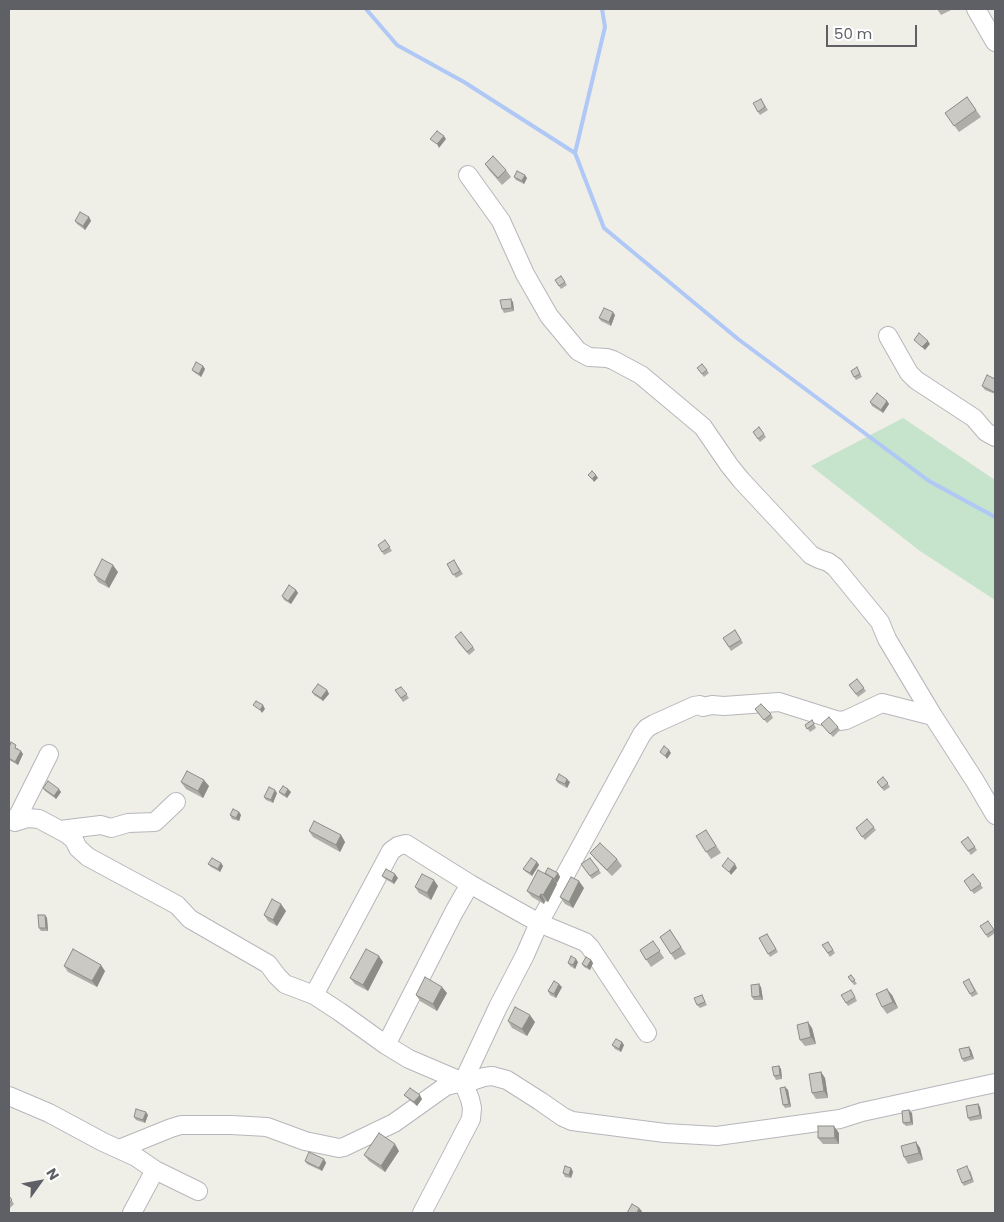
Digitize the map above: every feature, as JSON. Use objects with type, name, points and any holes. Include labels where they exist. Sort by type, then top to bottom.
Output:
[{"type":"street","points":[[976,9],[995,42]]},
{"type":"street","points":[[468,175],[502,221],[525,274],[549,316],[563,334],[582,354],[589,357],[613,360],[641,375],[703,427],[729,466],[811,555],[835,567],[880,622],[887,639],[995,815]]},
{"type":"street","points":[[888,336],[909,373],[916,380],[974,418],[986,432],[995,438]]},
{"type":"street","points":[[422,1213],[471,1119],[472,1108],[463,1082],[498,1007],[526,955],[539,923],[647,728],[694,706],[778,702],[839,721],[846,720],[882,703],[933,716]]},
{"type":"street","points":[[12,820],[49,754]]},
{"type":"street","points":[[60,830],[101,825],[111,828],[128,824],[154,822],[176,802]]},
{"type":"street","points":[[12,820],[28,818],[39,820],[67,834],[88,857],[177,905],[190,919],[268,964],[285,984],[314,995],[409,1059],[463,1082]]},
{"type":"street","points":[[314,995],[391,851],[398,846],[406,844],[470,884],[539,923],[585,942],[647,1033]]},
{"type":"street","points":[[386,1045],[470,884]]},
{"type":"street","points":[[119,1149],[171,1128],[195,1125],[267,1127],[305,1141],[339,1148],[394,1123],[446,1086],[492,1076],[507,1080],[572,1121],[665,1133],[717,1136],[840,1119],[862,1112],[995,1081]]},
{"type":"street","points":[[9,1097],[49,1113],[198,1191]]},
{"type":"street","points":[[132,1213],[155,1170]]},
{"type":"green space","points":[[903,418],[995,480],[995,600],[920,551],[811,466]]},
{"type":"building","points":[[967,97],[976,110],[954,126],[945,113]]},
{"type":"building","points":[[761,99],[765,107],[758,112],[753,103]]},
{"type":"building","points":[[437,131],[444,136],[437,144],[430,139]]},
{"type":"building","points":[[493,156],[506,170],[498,178],[485,164]]},
{"type":"building","points":[[517,171],[525,175],[522,181],[514,177]]},
{"type":"building","points":[[80,212],[89,217],[83,226],[75,221]]},
{"type":"building","points":[[561,276],[565,282],[559,286],[555,280]]},
{"type":"building","points":[[511,299],[512,308],[502,309],[500,300]]},
{"type":"building","points":[[604,308],[613,312],[609,322],[599,318]]},
{"type":"building","points":[[919,333],[928,341],[922,347],[914,340]]},
{"type":"building","points":[[196,362],[203,366],[199,374],[192,370]]},
{"type":"building","points":[[702,364],[707,370],[702,374],[697,368]]},
{"type":"building","points":[[857,367],[860,374],[854,377],[851,371]]},
{"type":"building","points":[[987,375],[995,379],[994,392],[982,386]]},
{"type":"building","points":[[877,393],[887,401],[881,410],[870,402]]},
{"type":"building","points":[[759,427],[764,434],[758,439],[753,432]]},
{"type":"building","points":[[592,471],[596,475],[592,479],[588,475]]},
{"type":"building","points":[[385,540],[390,547],[382,552],[378,545]]},
{"type":"building","points":[[102,559],[113,565],[105,582],[94,575]]},
{"type":"building","points":[[454,560],[460,571],[453,575],[447,564]]},
{"type":"building","points":[[289,585],[296,590],[288,601],[282,596]]},
{"type":"building","points":[[735,630],[741,640],[729,647],[723,638]]},
{"type":"building","points":[[461,632],[473,647],[467,652],[455,637]]},
{"type":"building","points":[[857,679],[864,688],[856,694],[849,685]]},
{"type":"building","points":[[318,684],[327,690],[321,698],[312,692]]},
{"type":"building","points":[[401,687],[407,694],[401,698],[395,690]]},
{"type":"building","points":[[256,701],[263,705],[260,710],[253,705]]},
{"type":"building","points":[[761,704],[771,714],[764,720],[755,709]]},
{"type":"building","points":[[829,717],[838,727],[830,734],[821,724]]},
{"type":"building","points":[[812,720],[814,724],[807,729],[805,725]]},
{"type":"building","points":[[11,742],[16,745],[15,748],[21,751],[15,762],[9,758]]},
{"type":"building","points":[[664,746],[669,750],[665,756],[660,752]]},
{"type":"building","points":[[187,771],[204,780],[198,791],[181,782]]},
{"type":"building","points":[[559,774],[567,779],[565,784],[556,780]]},
{"type":"building","points":[[883,777],[888,783],[882,788],[877,782]]},
{"type":"building","points":[[48,781],[59,789],[54,796],[43,788]]},
{"type":"building","points":[[283,786],[288,789],[285,795],[279,792]]},
{"type":"building","points":[[269,787],[275,790],[271,800],[264,797]]},
{"type":"building","points":[[233,809],[239,812],[236,818],[230,815]]},
{"type":"building","points":[[867,819],[874,827],[862,837],[856,828]]},
{"type":"building","points":[[314,821],[341,835],[336,845],[309,831]]},
{"type":"building","points":[[706,830],[716,846],[706,852],[696,836]]},
{"type":"building","points":[[968,837],[975,847],[968,851],[961,842]]},
{"type":"building","points":[[600,843],[617,859],[607,870],[590,853]]},
{"type":"building","points":[[212,858],[221,863],[218,869],[208,864]]},
{"type":"building","points":[[531,858],[537,862],[530,873],[523,869]]},
{"type":"building","points":[[590,858],[599,870],[590,876],[581,864]]},
{"type":"building","points":[[728,858],[735,864],[729,872],[722,866]]},
{"type":"building","points":[[548,868],[558,873],[554,879],[545,873]]},
{"type":"building","points":[[386,869],[395,874],[392,881],[382,876]]},
{"type":"building","points":[[538,870],[553,878],[543,895],[541,894],[539,897],[527,891]]},
{"type":"building","points":[[422,874],[434,880],[427,893],[415,887]]},
{"type":"building","points":[[973,874],[981,884],[971,891],[964,881]]},
{"type":"building","points":[[571,877],[579,881],[569,902],[560,897]]},
{"type":"building","points":[[272,899],[281,904],[273,920],[264,915]]},
{"type":"building","points":[[38,915],[45,915],[46,928],[39,928]]},
{"type":"building","points":[[988,921],[994,930],[986,935],[980,926]]},
{"type":"building","points":[[670,930],[681,947],[671,954],[660,937]]},
{"type":"building","points":[[767,934],[776,949],[768,954],[759,938]]},
{"type":"building","points":[[653,941],[660,951],[646,960],[640,950]]},
{"type":"building","points":[[828,942],[833,950],[828,953],[822,945]]},
{"type":"building","points":[[73,949],[101,965],[92,981],[64,966]]},
{"type":"building","points":[[366,949],[379,956],[363,985],[350,978]]},
{"type":"building","points":[[571,956],[576,959],[573,965],[568,963]]},
{"type":"building","points":[[586,957],[591,960],[587,967],[582,964]]},
{"type":"building","points":[[851,975],[855,980],[852,982],[848,977]]},
{"type":"building","points":[[425,977],[442,987],[433,1004],[416,995]]},
{"type":"building","points":[[969,979],[975,991],[970,994],[963,982]]},
{"type":"building","points":[[554,981],[559,984],[554,994],[548,991]]},
{"type":"building","points":[[759,984],[760,996],[752,997],[751,985]]},
{"type":"building","points":[[887,989],[893,1002],[882,1007],[876,994]]},
{"type":"building","points":[[851,990],[855,997],[846,1003],[841,995]]},
{"type":"building","points":[[702,995],[705,1002],[697,1005],[694,998]]},
{"type":"building","points":[[515,1007],[530,1015],[522,1029],[508,1021]]},
{"type":"building","points":[[808,1022],[811,1037],[800,1040],[797,1025]]},
{"type":"building","points":[[616,1039],[622,1042],[619,1049],[612,1045]]},
{"type":"building","points":[[969,1047],[971,1056],[962,1059],[959,1049]]},
{"type":"building","points":[[779,1066],[780,1075],[774,1076],[772,1067]]},
{"type":"building","points":[[821,1072],[824,1091],[812,1093],[809,1074]]},
{"type":"building","points":[[785,1087],[789,1104],[783,1105],[780,1088]]},
{"type":"building","points":[[410,1088],[420,1095],[414,1102],[404,1095]]},
{"type":"building","points":[[978,1104],[980,1115],[968,1118],[966,1106]]},
{"type":"building","points":[[136,1109],[146,1112],[143,1120],[134,1117]]},
{"type":"building","points":[[909,1110],[911,1122],[903,1123],[902,1111]]},
{"type":"building","points":[[818,1126],[834,1126],[835,1138],[818,1138]]},
{"type":"building","points":[[379,1133],[395,1144],[381,1166],[364,1155]]},
{"type":"building","points":[[916,1142],[919,1153],[904,1157],[901,1146]]},
{"type":"building","points":[[309,1152],[324,1159],[319,1168],[305,1161]]},
{"type":"building","points":[[565,1166],[571,1168],[569,1175],[563,1173]]},
{"type":"building","points":[[967,1166],[972,1179],[962,1183],[957,1170]]},
{"type":"building","points":[[632,1204],[639,1208],[637,1213],[627,1213]]},
{"type":"waterway","points":[[366,9],[397,45],[464,82],[575,153]]},
{"type":"waterway","points":[[602,9],[605,27],[575,153],[604,228],[738,339],[929,481],[995,517]]}]
